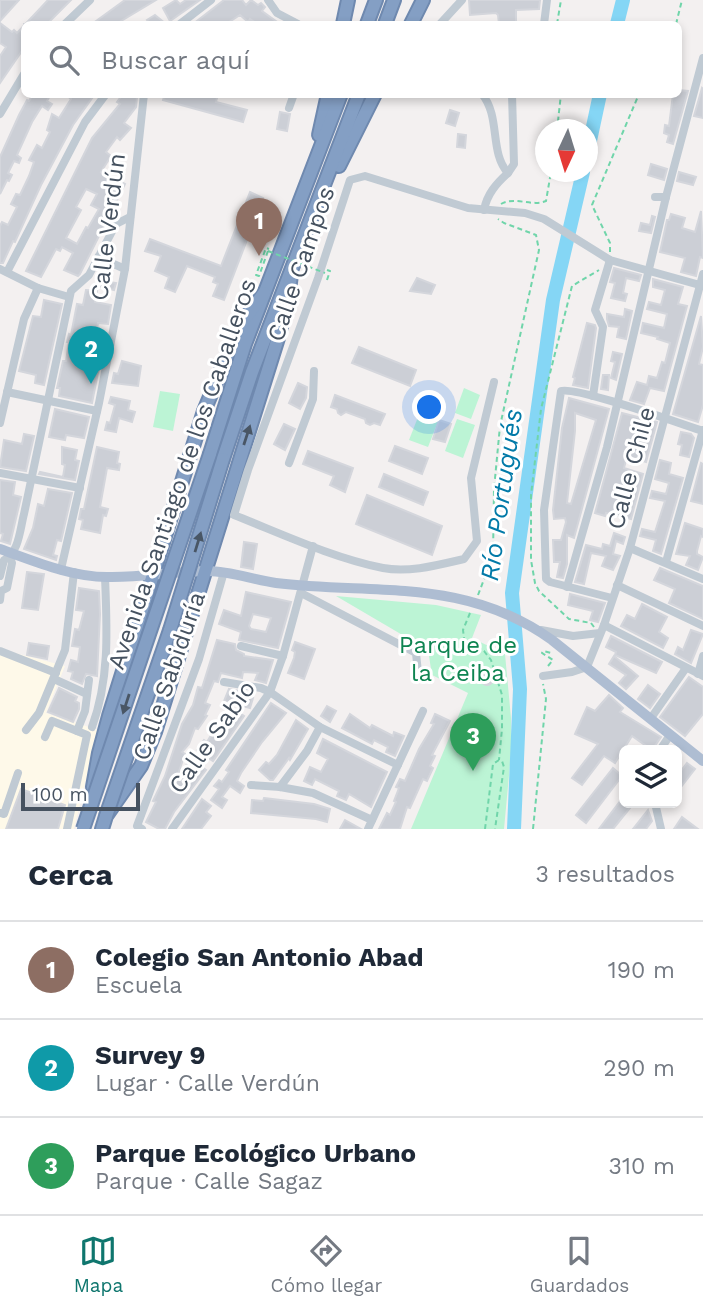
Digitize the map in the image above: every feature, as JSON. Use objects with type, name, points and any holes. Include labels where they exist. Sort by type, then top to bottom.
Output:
[{"type":"highway","points":[[344,21],[348,0]]},
{"type":"highway","points":[[368,21],[376,0]]},
{"type":"highway","points":[[386,21],[394,0]]},
{"type":"highway","points":[[412,21],[423,0]]},
{"type":"highway","points":[[413,21],[432,0]]},
{"type":"highway","points":[[309,178],[327,98]]},
{"type":"highway","name":"Avenida Santiago de los Caballeros","points":[[83,829],[210,454],[244,344],[339,98]]},
{"type":"highway","name":"Avenida Santiago de los Caballeros","points":[[102,829],[170,630],[252,372],[357,98]]},
{"type":"highway","points":[[321,194],[338,169],[373,98]]},
{"type":"highway","points":[[106,816],[141,766],[170,689],[287,305],[291,275]]},
{"type":"highway","points":[[90,810],[99,754],[204,411],[239,327],[264,293]]},
{"type":"main road","points":[[0,549],[11,555],[61,569],[105,577],[224,572],[302,589],[423,592],[489,606],[557,640],[703,761]]},
{"type":"street","points":[[68,21],[90,0]]},
{"type":"street","points":[[184,21],[211,0]]},
{"type":"street","points":[[268,0],[277,13],[292,21]]},
{"type":"street","points":[[443,21],[462,0]]},
{"type":"street","points":[[544,21],[547,0]]},
{"type":"street","points":[[567,587],[617,404],[666,197],[703,58]]},
{"type":"street","points":[[0,114],[21,79]]},
{"type":"street","points":[[69,298],[38,288],[4,271],[85,122],[103,98]]},
{"type":"street","name":"Calle Verdún","points":[[61,569],[97,411],[125,270],[144,98]]},
{"type":"street","points":[[289,108],[293,98]]},
{"type":"street","points":[[485,98],[492,114],[500,164],[508,173]]},
{"type":"street","points":[[484,210],[486,200],[514,164],[512,98]]},
{"type":"street","name":"Calle Campos","points":[[313,546],[234,515],[350,180],[365,176],[468,208],[525,213],[544,219],[610,260],[701,285]]},
{"type":"street","points":[[655,197],[666,197]]},
{"type":"street","points":[[0,594],[7,588],[11,555],[32,480],[71,291],[89,275],[116,224],[130,217]]},
{"type":"street","points":[[99,257],[125,270]]},
{"type":"street","points":[[593,396],[603,327],[595,310],[610,260]]},
{"type":"street","name":"Calle Chile","points":[[587,667],[630,548],[703,274]]},
{"type":"street","points":[[0,423],[24,319],[38,288]]},
{"type":"street","points":[[289,463],[313,399],[314,372]]},
{"type":"street","points":[[313,546],[385,568],[428,568],[464,559],[477,541],[471,478],[494,382]]},
{"type":"street","points":[[612,598],[547,581],[544,510],[561,391],[565,389],[593,396],[703,431],[666,562]]},
{"type":"street","points":[[7,391],[97,411]]},
{"type":"street","points":[[0,473],[80,488]]},
{"type":"street","name":"Calle Sabio","points":[[172,829],[270,692],[283,656],[313,546]]},
{"type":"street","points":[[630,548],[703,579]]},
{"type":"street","points":[[0,576],[4,560],[11,555]]},
{"type":"street","points":[[26,730],[39,713],[62,661],[74,572]]},
{"type":"street","name":"Calle Sabiduría","points":[[142,829],[137,826],[199,659],[224,572]]},
{"type":"street","points":[[92,727],[99,708],[106,664],[105,577]]},
{"type":"street","points":[[617,585],[703,626]]},
{"type":"street","points":[[302,589],[416,653],[418,673]]},
{"type":"street","points":[[557,640],[602,629],[701,675],[703,656]]},
{"type":"street","points":[[240,646],[283,656]]},
{"type":"street","points":[[0,651],[87,694]]},
{"type":"street","points":[[543,676],[587,667]]},
{"type":"street","points":[[650,718],[686,668]]},
{"type":"street","points":[[77,731],[85,711],[89,680]]},
{"type":"street","points":[[224,682],[270,692],[320,727],[398,765]]},
{"type":"street","points":[[368,829],[423,711]]},
{"type":"street","points":[[45,737],[52,721],[87,735],[66,829]]},
{"type":"street","points":[[280,787],[307,751],[320,727]]},
{"type":"street","points":[[663,745],[670,735]]},
{"type":"street","points":[[0,813],[4,814],[18,772]]},
{"type":"street","points":[[251,785],[313,793],[372,820]]},
{"type":"street","points":[[656,808],[662,829]]},
{"type":"path","points":[[558,21],[561,0]]},
{"type":"path","points":[[677,21],[682,0]]},
{"type":"path","points":[[558,119],[561,98]]},
{"type":"path","points":[[610,260],[610,243],[592,205],[637,98]]},
{"type":"path","points":[[499,760],[502,695],[494,668],[484,651],[468,644],[464,638],[465,622],[493,556],[494,489],[500,426],[539,241],[536,234],[498,219],[497,211],[507,200],[540,204],[546,201],[549,182]]},
{"type":"path","points":[[267,250],[259,276],[256,275],[267,250]]},
{"type":"path","points":[[267,250],[325,273]]},
{"type":"path","points":[[533,829],[546,699],[543,676],[553,660],[542,653],[543,651],[550,654],[557,640]]},
{"type":"path","points":[[485,829],[493,764],[499,760]]},
{"type":"path","points":[[495,829],[504,767],[499,760]]},
{"type":"shaded area","points":[[0,649],[65,666],[46,713],[98,730],[74,829],[0,829]]},
{"type":"green space","points":[[464,388],[480,395],[471,419],[455,413]]},
{"type":"green space","points":[[160,391],[180,394],[173,431],[153,427]]},
{"type":"green space","points":[[424,402],[443,409],[428,447],[409,440]]},
{"type":"green space","points":[[457,419],[475,425],[463,458],[445,451]]},
{"type":"green space","name":"Parque de la Ceiba","points":[[336,596],[436,605],[481,615],[472,638],[505,654],[511,718],[511,754],[504,829],[411,829],[468,693],[432,675],[428,650]]},
{"type":"building","points":[[0,0],[19,0],[0,21]]},
{"type":"building","points":[[48,0],[71,0],[50,21],[28,21]]},
{"type":"building","points":[[125,0],[156,0],[121,21],[96,21]]},
{"type":"building","points":[[176,0],[180,4],[186,0],[200,0],[170,21],[163,8]]},
{"type":"building","points":[[224,0],[242,0],[246,5],[251,0],[258,5],[261,3],[265,7],[262,11],[276,21],[247,21],[240,15],[231,21],[197,21]]},
{"type":"building","points":[[469,0],[540,0],[539,9],[516,10],[516,21],[499,21],[496,13],[470,15]]},
{"type":"building","points":[[155,15],[162,21],[148,21]]},
{"type":"building","points":[[0,23],[17,33],[21,29],[21,52],[0,83],[0,56],[6,47],[0,43]]},
{"type":"building","points":[[703,89],[703,118],[694,116]]},
{"type":"building","points":[[682,90],[688,91],[673,144],[667,142],[669,135],[664,133],[665,125],[669,126],[672,98],[682,98]]},
{"type":"building","points":[[31,98],[49,98],[47,101],[52,104],[48,110],[42,106],[32,122],[17,155],[21,158],[19,163],[14,161],[8,173],[12,175],[0,194],[0,157],[19,115],[27,100]]},
{"type":"building","points":[[92,98],[73,125],[15,242],[13,241],[3,263],[0,263],[0,226],[2,222],[8,225],[17,207],[11,204],[16,194],[20,195],[29,176],[34,162],[29,160],[37,145],[42,148],[50,132],[47,130],[52,114],[59,118],[71,99]]},
{"type":"building","points":[[120,98],[137,98],[136,107],[124,123],[131,128],[120,140],[117,137],[106,152],[111,156],[101,172],[125,184],[80,274],[78,276],[64,270],[73,253],[62,247],[60,251],[56,249],[41,277],[26,271],[92,138],[120,104],[117,102]],"holes":[[[86,189],[97,194],[91,205],[99,209],[77,244],[66,238],[81,210],[76,207]]]},
{"type":"building","points":[[217,98],[216,102],[247,110],[243,122],[163,100]]},
{"type":"building","points":[[450,110],[459,113],[455,126],[446,123]]},
{"type":"building","points":[[280,112],[290,114],[287,131],[277,129]]},
{"type":"building","points":[[458,134],[466,135],[465,148],[457,147]]},
{"type":"building","points":[[651,164],[667,169],[664,180],[648,175]]},
{"type":"building","points":[[679,172],[696,177],[693,185],[677,181]]},
{"type":"building","points":[[250,192],[263,198],[224,300],[213,296],[218,284],[213,282],[215,277],[187,266],[175,292],[165,288],[169,277],[155,271],[161,256],[145,251],[150,239],[221,266]]},
{"type":"building","points":[[701,211],[703,258],[700,257],[696,276],[681,272],[685,258],[660,252],[667,220],[671,214],[685,218],[682,228],[695,232]]},
{"type":"building","points":[[652,216],[655,217],[651,233],[639,231],[641,223],[650,225]]},
{"type":"building","points":[[614,268],[641,275],[639,281],[626,278],[623,293],[627,294],[625,301],[611,298],[615,283],[610,282]]},
{"type":"building","points":[[417,278],[435,285],[431,294],[410,291]]},
{"type":"building","points":[[653,279],[683,287],[678,304],[687,306],[664,391],[650,388],[644,404],[630,400],[637,382],[647,385],[649,376],[657,378],[662,362],[665,363],[670,343],[641,333],[643,323],[664,328],[667,314],[647,309],[649,302],[661,305],[665,290],[653,287]]},
{"type":"building","points":[[98,280],[116,283],[114,290],[97,286]]},
{"type":"building","points":[[86,290],[97,291],[95,302],[111,305],[108,324],[98,323],[96,335],[105,337],[92,403],[59,396],[60,388],[57,388],[63,361],[66,361],[67,342],[77,304],[83,305]]},
{"type":"building","points":[[44,300],[62,304],[44,385],[35,383],[36,375],[19,371],[33,316],[41,317]]},
{"type":"building","points":[[625,309],[632,311],[626,339],[617,337],[619,327],[609,326],[607,319],[607,314],[624,317]]},
{"type":"building","points":[[701,316],[703,347],[699,364],[703,365],[703,405],[698,422],[673,414]]},
{"type":"building","points":[[587,323],[595,325],[596,328],[588,388],[573,385]]},
{"type":"building","points":[[359,347],[416,370],[410,386],[352,363]]},
{"type":"building","points":[[613,352],[622,354],[616,380],[611,378],[615,362],[611,361]]},
{"type":"building","points":[[122,361],[141,366],[138,386],[112,383],[114,373],[118,374]]},
{"type":"building","points":[[603,375],[609,375],[608,390],[601,389]]},
{"type":"building","points":[[298,383],[307,387],[306,398],[300,409],[289,403]]},
{"type":"building","points":[[335,395],[385,414],[380,425],[370,425],[365,419],[346,412],[341,415],[338,413],[337,409],[331,407]]},
{"type":"building","points":[[111,397],[130,401],[128,410],[135,412],[132,422],[119,418],[116,432],[105,430],[115,405],[109,403]]},
{"type":"building","points":[[569,398],[609,409],[574,538],[567,535],[567,564],[563,578],[557,577],[560,562],[554,562],[553,540],[561,540],[566,522],[565,518],[554,519],[553,510],[562,428]],"holes":[[[575,413],[596,420],[571,504],[567,503]]]},
{"type":"building","points":[[55,409],[89,417],[84,438],[66,435],[65,440],[49,437]]},
{"type":"building","points":[[622,413],[657,422],[646,462],[627,456],[624,468],[643,474],[631,519],[595,513]]},
{"type":"building","points":[[439,420],[451,424],[445,442],[433,439]]},
{"type":"building","points":[[284,424],[295,429],[285,450],[274,444]]},
{"type":"building","points":[[681,432],[691,434],[694,438],[689,457],[680,455],[682,445],[678,444]]},
{"type":"building","points":[[24,434],[34,436],[26,471],[0,467],[4,440],[22,444]]},
{"type":"building","points":[[395,446],[428,458],[422,474],[389,461]]},
{"type":"building","points":[[62,447],[77,450],[75,460],[79,461],[75,480],[39,474],[40,472],[63,477],[65,465],[62,464]]},
{"type":"building","points":[[97,447],[119,452],[117,463],[120,464],[119,470],[107,468],[100,507],[108,509],[106,516],[103,515],[100,533],[81,529],[83,520],[79,519],[81,509],[84,509]]},
{"type":"building","points":[[308,451],[353,468],[345,492],[330,485],[334,476],[303,464]]},
{"type":"building","points":[[660,460],[671,463],[669,474],[683,478],[661,554],[653,551],[656,540],[640,536],[642,529],[655,532],[665,501],[650,498],[652,491],[666,494],[669,483],[655,479]]},
{"type":"building","points":[[701,463],[703,464],[703,504],[691,501]]},
{"type":"building","points":[[384,474],[428,492],[423,505],[379,487]]},
{"type":"building","points":[[0,480],[15,482],[13,495],[21,497],[10,544],[1,541],[3,534],[0,533]]},
{"type":"building","points":[[48,489],[72,493],[61,541],[57,540],[53,555],[57,556],[56,560],[24,549],[33,528],[38,504],[44,506]]},
{"type":"building","points":[[367,495],[442,526],[432,555],[356,524]]},
{"type":"building","points":[[685,523],[703,529],[697,554],[703,557],[698,570],[686,565],[690,556],[676,554]]},
{"type":"building","points":[[614,533],[625,537],[623,544],[616,541],[613,554],[620,556],[613,570],[602,566],[606,556],[591,553],[584,584],[575,582],[586,545],[602,549],[603,544],[610,546]]},
{"type":"building","points":[[244,542],[257,544],[253,569],[241,567]]},
{"type":"building","points":[[660,568],[703,586],[703,619],[669,603],[675,589],[654,580]]},
{"type":"building","points":[[27,572],[44,574],[38,610],[22,608]]},
{"type":"building","points":[[79,588],[99,591],[100,614],[97,676],[86,674],[82,684],[71,679],[73,672],[68,671],[71,660],[78,662],[80,647],[72,646],[75,629],[79,630],[84,611],[76,610]]},
{"type":"building","points":[[246,592],[291,602],[278,648],[239,640],[241,632],[219,624],[224,610],[241,616]],"holes":[[[253,614],[271,618],[266,632],[251,629],[249,626]]]},
{"type":"building","points":[[570,594],[605,603],[598,622],[590,620],[593,611],[568,605]]},
{"type":"building","points":[[642,604],[667,617],[659,632],[668,638],[663,648],[621,626],[627,615],[635,619]]},
{"type":"building","points":[[691,630],[703,634],[691,663],[675,654],[678,647],[683,650]]},
{"type":"building","points":[[611,636],[662,662],[656,673],[615,655],[616,652],[606,647]]},
{"type":"building","points":[[217,640],[235,644],[236,650],[244,656],[273,660],[266,683],[255,680],[258,673],[243,672],[242,678],[221,673],[218,682],[214,681],[205,703],[210,705],[205,715],[207,716],[198,729],[195,728],[189,744],[182,752],[185,754],[177,777],[191,759],[206,770],[174,812],[165,829],[159,829],[146,822],[156,802],[153,801],[165,776],[182,724],[193,705],[198,687],[202,688]]},
{"type":"building","points":[[295,642],[315,649],[304,679],[288,673],[294,658],[295,652],[292,650]]},
{"type":"building","points":[[29,643],[49,646],[47,659],[27,655]]},
{"type":"building","points":[[614,656],[638,676],[626,689],[619,683],[626,675],[609,664]]},
{"type":"building","points":[[487,673],[493,679],[487,685],[481,679]]},
{"type":"building","points":[[689,677],[703,687],[703,714],[685,736],[660,717]]},
{"type":"building","points":[[648,685],[660,694],[650,708],[638,699]]},
{"type":"building","points":[[59,688],[77,697],[75,701],[79,703],[79,709],[73,722],[48,712]]},
{"type":"building","points":[[229,689],[249,693],[247,697],[253,698],[250,708],[224,701]]},
{"type":"building","points":[[609,695],[623,708],[620,712],[661,737],[655,745],[645,745],[632,736],[626,745],[619,745],[619,757],[615,763],[604,756],[582,785],[572,778],[598,744],[575,734],[587,707],[595,711]]},
{"type":"building","points":[[271,703],[286,713],[241,773],[237,781],[244,786],[240,793],[230,786],[222,797],[227,800],[222,808],[211,800],[219,789],[214,786],[219,780],[222,782],[229,772],[226,770]]},
{"type":"building","points":[[327,706],[336,711],[330,722],[321,716]]},
{"type":"building","points":[[233,708],[244,716],[213,761],[197,750],[204,740],[207,742],[223,715],[226,718]]},
{"type":"building","points":[[350,714],[370,728],[372,725],[393,736],[394,732],[404,736],[395,756],[386,752],[388,747],[374,740],[372,744],[342,728]]},
{"type":"building","points":[[435,714],[450,721],[432,755],[435,756],[430,766],[433,768],[427,781],[423,779],[410,808],[407,807],[400,829],[379,829],[387,813],[390,815],[399,788],[396,787],[400,779],[405,781],[434,724],[431,723]]},
{"type":"building","points":[[296,720],[308,729],[290,760],[289,758],[273,780],[270,780],[259,770],[277,755]]},
{"type":"building","points":[[323,739],[387,772],[371,807],[349,794],[346,800],[337,796],[339,791],[315,779],[312,785],[304,781],[310,767],[321,772],[328,759],[317,753]]},
{"type":"building","points":[[687,763],[695,769],[682,786],[682,770]]},
{"type":"building","points":[[613,768],[619,773],[619,780],[586,823],[576,815]]},
{"type":"building","points":[[21,789],[65,805],[58,829],[6,829]]},
{"type":"building","points":[[264,798],[314,804],[330,809],[327,822],[251,813],[252,800],[263,801]]},
{"type":"building","points":[[202,799],[211,806],[206,812],[211,816],[201,829],[182,829]]},
{"type":"building","points":[[619,803],[619,808],[630,808],[613,829],[599,829]]},
{"type":"building","points":[[648,810],[652,821],[646,829],[633,829]]},
{"type":"building","points":[[682,817],[698,829],[674,829]]},
{"type":"building","points":[[345,820],[361,829],[340,829]]},
{"type":"waterway","name":"Río Portugués","points":[[618,21],[623,0]]},
{"type":"waterway","name":"Río Portugués","points":[[595,119],[599,98]]},
{"type":"waterway","name":"Río Portugués","points":[[514,829],[520,689],[512,593],[553,300],[581,182]]},
{"type":"place","name":"Colegio San Antonio Abad","points":[[259,256]]},
{"type":"place","name":"Survey 9","points":[[91,384]]},
{"type":"place","name":"Parque Ecológico Urbano","points":[[473,771]]}]
